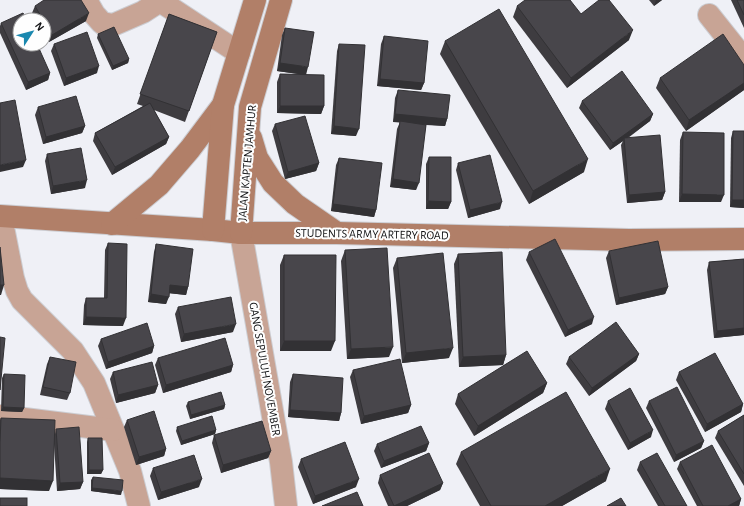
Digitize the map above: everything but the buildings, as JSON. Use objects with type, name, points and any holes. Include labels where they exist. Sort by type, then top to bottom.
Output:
[{"type":"street","points":[[86,0],[94,14],[102,22],[113,25],[143,12],[160,1],[239,53]]},
{"type":"street","points":[[213,230],[223,105],[255,0]]},
{"type":"street","name":"JALAN KAPTEN JAMHUR","points":[[241,233],[250,107],[281,0]]},
{"type":"street","points":[[709,15],[744,59]]},
{"type":"street","points":[[112,224],[159,185],[190,149],[223,105]]},
{"type":"street","points":[[250,107],[250,134],[257,158],[273,183],[295,204],[337,234]]},
{"type":"street","points":[[1,217],[17,291],[22,300],[73,352],[94,383],[130,472],[139,506]]},
{"type":"street","name":"STUDENTS ARMY ARTERY ROAD","points":[[1,217],[241,233],[629,240],[744,239]]},
{"type":"street","name":"GANG SEPULUH NOVEMBER","points":[[241,233],[281,462],[286,506]]},
{"type":"street","points":[[0,416],[113,430]]}]
